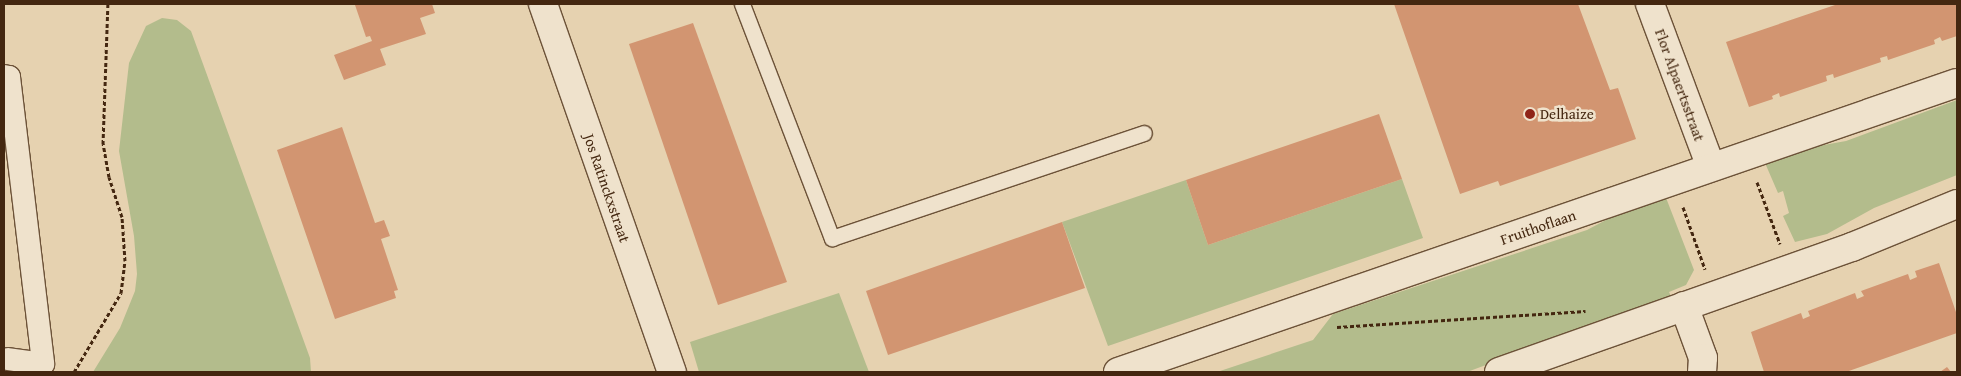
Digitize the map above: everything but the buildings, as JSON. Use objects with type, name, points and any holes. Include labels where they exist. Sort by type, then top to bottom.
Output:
[{"type":"street","name":"Jos Ratinckxstraat","points":[[543,4],[672,372]]},
{"type":"street","name":"Flor Alpaertsstraat","points":[[1650,4],[1711,166]]},
{"type":"street","points":[[4,76],[9,77],[43,364],[8,359]]},
{"type":"street","name":"Fruithoflaan","points":[[1118,372],[1711,166],[1830,128],[1957,83]]},
{"type":"street","points":[[1499,372],[1852,247],[1957,204]]},
{"type":"street","points":[[1684,306],[1703,358],[1702,372]]},
{"type":"lane","points":[[742,4],[832,238],[1144,133]]},
{"type":"path","points":[[74,372],[122,293],[125,261],[122,217],[108,176],[103,144],[108,4]]},
{"type":"path","points":[[1706,273],[1681,202],[1711,166],[1753,173],[1784,254]]},
{"type":"path","points":[[1336,328],[1594,311]]},
{"type":"green space","points":[[162,18],[177,20],[191,31],[310,358],[311,372],[93,372],[120,328],[135,291],[137,274],[134,236],[119,151],[129,63],[146,26]]},
{"type":"green space","points":[[1957,100],[1957,175],[1874,208],[1827,234],[1795,242],[1783,216],[1789,213],[1783,191],[1778,193],[1762,156],[1846,141]]},
{"type":"green space","points":[[1402,179],[1423,238],[1108,346],[1062,222],[1186,180],[1208,245]]},
{"type":"green space","points":[[1663,190],[1694,270],[1686,285],[1669,292],[1676,307],[1597,324],[1467,372],[1217,372],[1313,340],[1333,314],[1587,230]]},
{"type":"green space","points":[[839,293],[869,372],[699,372],[690,342]]},
{"type":"place","name":"Delhaize","points":[[1530,114]]}]
